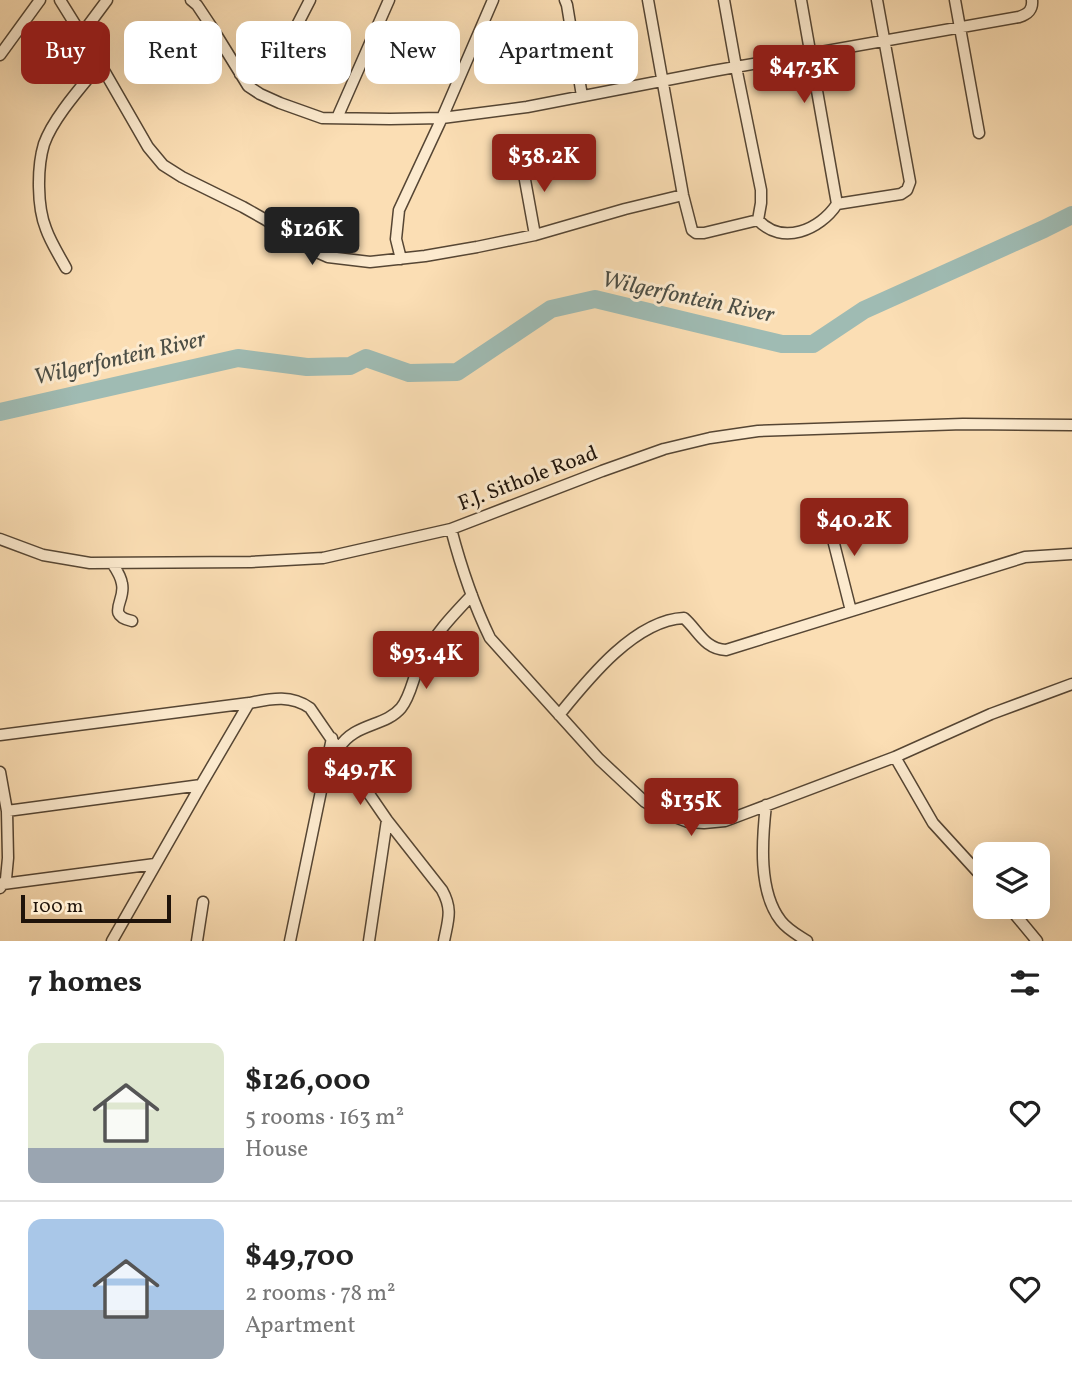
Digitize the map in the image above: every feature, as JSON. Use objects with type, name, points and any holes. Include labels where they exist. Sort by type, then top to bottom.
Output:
[{"type":"street","points":[[0,55],[40,0]]},
{"type":"street","points":[[60,0],[73,21]]},
{"type":"street","points":[[91,21],[107,0]]},
{"type":"street","points":[[191,0],[197,5],[236,67]]},
{"type":"street","points":[[299,21],[310,0]]},
{"type":"street","points":[[337,118],[388,0]]},
{"type":"street","points":[[401,259],[396,239],[399,210],[493,0]]},
{"type":"street","points":[[565,0],[582,96]]},
{"type":"street","points":[[648,0],[682,195],[692,230],[696,233],[711,232],[758,220]]},
{"type":"street","points":[[724,0],[761,190],[758,220]]},
{"type":"street","points":[[801,0],[837,204]]},
{"type":"street","points":[[758,220],[770,230],[793,233],[820,222],[837,204],[897,195],[905,192],[909,185],[877,0]]},
{"type":"street","points":[[955,0],[979,132]]},
{"type":"street","points":[[247,84],[260,94],[322,118],[442,118],[527,107],[1024,15],[1032,8],[1032,0]]},
{"type":"street","points":[[110,81],[148,147],[163,165],[243,207],[310,249],[328,257],[370,262],[477,247],[535,235],[682,195]]},
{"type":"street","points":[[66,268],[46,228],[41,211],[40,166],[45,143],[55,124],[84,84]]},
{"type":"street","points":[[521,158],[535,235]]},
{"type":"street","name":"F.J. Sithole Road","points":[[0,539],[43,555],[90,563],[251,562],[323,558],[451,529],[663,449],[710,438],[771,431],[963,424],[1072,425]]},
{"type":"street","points":[[826,512],[851,611]]},
{"type":"street","points":[[451,529],[462,570],[490,638],[598,759],[645,802],[688,822],[725,821],[895,757],[991,714],[1072,684]]},
{"type":"street","points":[[559,715],[604,664],[644,630],[661,622],[684,618],[702,640],[723,650],[1025,557],[1072,554]]},
{"type":"street","points":[[112,562],[122,583],[123,595],[117,612],[125,620],[132,621]]},
{"type":"street","points":[[339,748],[346,737],[391,716],[402,707],[420,662],[449,619],[471,595]]},
{"type":"street","points":[[0,735],[275,698],[302,702],[310,708],[387,820],[445,896],[450,913],[444,941]]},
{"type":"street","points":[[112,941],[249,703]]},
{"type":"street","points":[[289,941],[332,738]]},
{"type":"street","points":[[895,757],[933,823],[973,867]]},
{"type":"street","points":[[0,772],[7,811],[8,872],[1,886]]},
{"type":"street","points":[[7,811],[201,785]]},
{"type":"street","points":[[766,805],[762,844],[766,886],[772,906],[783,923],[807,941]]},
{"type":"street","points":[[369,941],[387,820]]},
{"type":"street","points":[[1,886],[155,864]]},
{"type":"street","points":[[197,941],[203,902]]},
{"type":"street","points":[[1019,919],[1037,941]]},
{"type":"waterway","name":"Wilgerfontein River","points":[[0,412],[238,358],[307,367],[350,366],[366,358],[409,373],[457,372],[551,309],[595,299],[782,344],[813,344],[864,310],[1072,215]]}]
